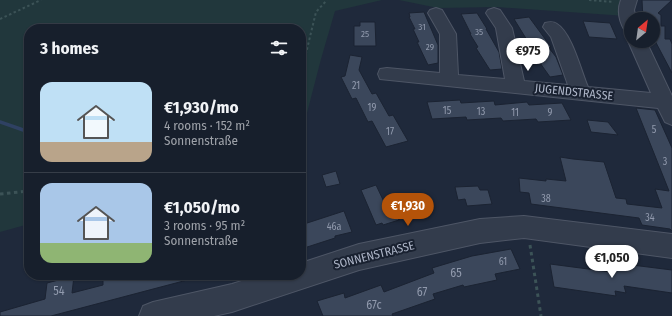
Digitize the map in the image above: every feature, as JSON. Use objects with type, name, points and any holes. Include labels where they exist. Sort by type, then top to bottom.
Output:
[{"type":"street","points":[[623,1],[626,7],[626,12]]},
{"type":"street","points":[[436,13],[448,34],[449,80]]},
{"type":"street","points":[[494,13],[504,28],[516,86]]},
{"type":"street","points":[[551,27],[559,35],[580,92]]},
{"type":"street","name":"JUGENDSTRASSE","points":[[640,48],[669,109]]},
{"type":"street","name":"JUGENDSTRASSE","points":[[387,74],[580,92],[669,109]]},
{"type":"street","name":"SONNENSTRASSE","points":[[306,278],[359,257],[480,231],[528,228],[672,246]]},
{"type":"street","name":"SONNENSTRASSE","points":[[153,316],[233,307],[301,280]]},
{"type":"path","points":[[0,19],[41,0]]},
{"type":"path","points":[[306,53],[316,12],[327,0]]},
{"type":"path","points":[[588,0],[611,3],[623,1]]},
{"type":"path","points":[[0,194],[24,192]]},
{"type":"path","points":[[528,228],[541,316]]},
{"type":"green space","points":[[0,0],[382,0],[335,11],[306,117],[306,24],[24,24],[24,225],[0,232]]},
{"type":"green space","points":[[399,0],[629,0],[627,12],[624,12],[624,16],[497,7],[438,8]]},
{"type":"building","points":[[642,0],[672,0],[659,12],[643,12]]},
{"type":"building","points":[[424,12],[438,45],[438,63],[428,65],[417,42],[419,42],[413,29],[415,29],[409,17],[409,13]]},
{"type":"building","points":[[477,13],[499,52],[502,69],[490,70],[476,48],[478,47],[461,14]]},
{"type":"building","points":[[660,14],[661,26],[665,26],[665,39],[670,39],[672,44],[672,73],[659,48]]},
{"type":"building","points":[[529,17],[551,47],[549,48],[556,57],[563,75],[550,77],[533,53],[535,53],[514,19]]},
{"type":"building","points":[[583,21],[610,23],[617,39],[589,37]]},
{"type":"building","points":[[360,22],[375,22],[376,46],[354,46],[354,26],[360,26]]},
{"type":"building","points":[[350,55],[362,57],[359,70],[372,94],[376,93],[389,116],[393,115],[408,141],[386,147],[372,121],[368,122],[356,98],[352,99],[341,77],[345,76]]},
{"type":"building","points":[[460,100],[461,103],[494,101],[495,105],[527,102],[529,105],[562,103],[571,120],[538,122],[536,119],[503,121],[501,118],[467,120],[466,117],[432,119],[427,102]]},
{"type":"building","points":[[636,108],[655,110],[672,148],[672,231],[670,229],[642,225],[639,218],[531,204],[529,193],[520,192],[519,178],[546,181],[546,179],[566,181],[560,157],[604,162],[616,198],[626,199],[627,204],[662,208],[655,189],[669,191]]},
{"type":"building","points":[[587,120],[608,122],[618,135],[591,132]]},
{"type":"building","points":[[336,171],[340,184],[326,187],[322,175]]},
{"type":"building","points":[[376,185],[385,204],[391,202],[399,220],[383,225],[382,223],[376,225],[361,190]]},
{"type":"building","points":[[478,186],[480,190],[488,190],[492,204],[467,206],[465,199],[458,200],[455,187]]},
{"type":"building","points":[[344,211],[352,232],[335,236],[335,238],[306,247],[306,223]]},
{"type":"building","points":[[511,249],[520,269],[495,274],[497,280],[464,287],[463,285],[433,294],[435,299],[392,314],[393,316],[323,316],[317,301],[344,293],[345,298],[381,285],[384,292],[434,273],[432,268],[472,256]]},
{"type":"building","points":[[608,262],[672,270],[672,293],[624,286],[626,293],[615,291],[616,296],[554,287],[550,264],[611,272]]},
{"type":"building","points":[[59,280],[74,280],[72,293],[103,285],[103,280],[187,280],[51,316],[0,316],[0,312],[45,299],[47,283]]},
{"type":"waterway","points":[[0,122],[24,130]]}]
